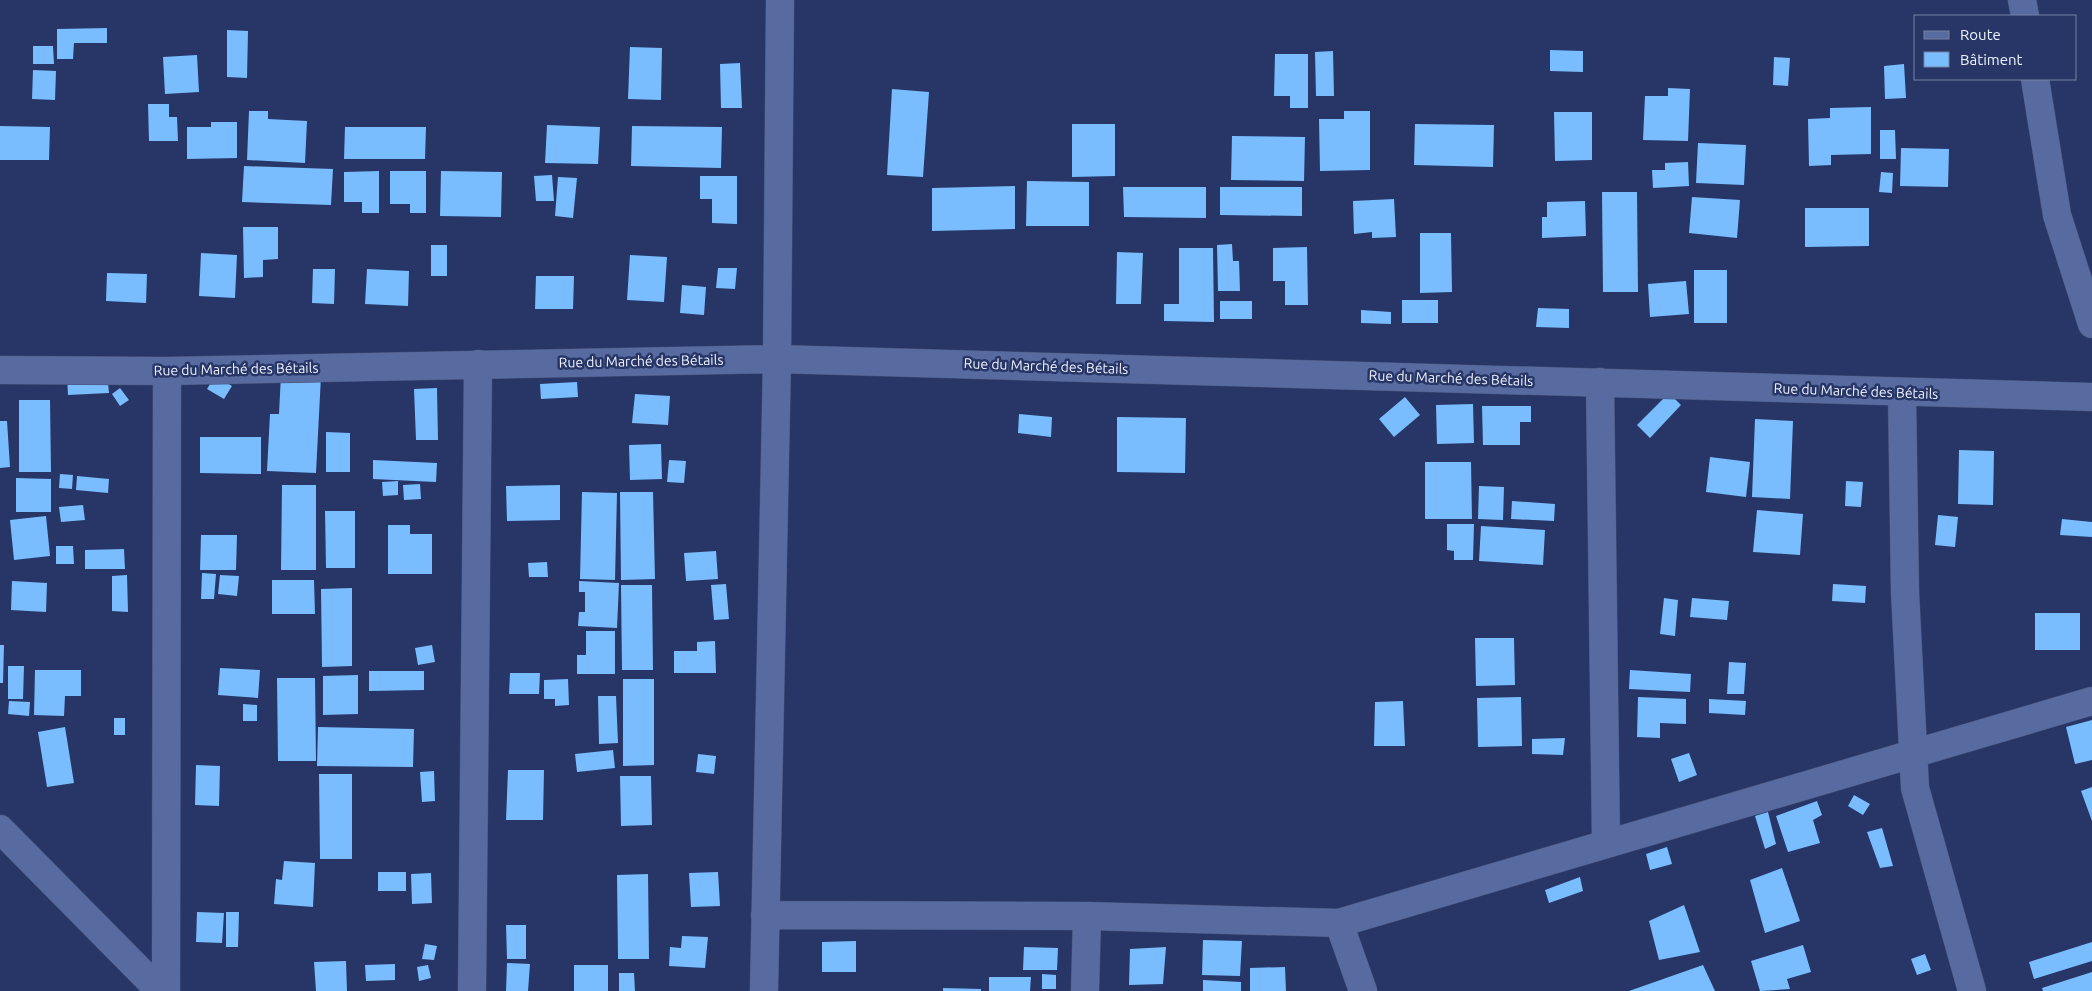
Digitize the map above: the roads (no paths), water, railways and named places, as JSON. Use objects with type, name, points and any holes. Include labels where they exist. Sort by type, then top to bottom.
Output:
[{"type":"street","points":[[764,991],[777,359],[780,0]]},
{"type":"street","points":[[2022,0],[2025,15]]},
{"type":"street","points":[[2035,80],[2058,215],[2092,324]]},
{"type":"street","name":"Rue du Marché des Bétails","points":[[0,370],[167,371],[777,359],[2092,397]]},
{"type":"street","points":[[472,991],[478,364]]},
{"type":"street","points":[[166,991],[167,371]]},
{"type":"street","points":[[1600,382],[1606,844]]},
{"type":"street","points":[[1902,393],[1905,592],[1914,788],[1972,991]]},
{"type":"street","points":[[765,915],[1087,916],[1339,923],[2092,701]]},
{"type":"street","points":[[0,829],[160,991]]},
{"type":"street","points":[[1085,991],[1087,916]]},
{"type":"street","points":[[1339,923],[1363,991]]}]
